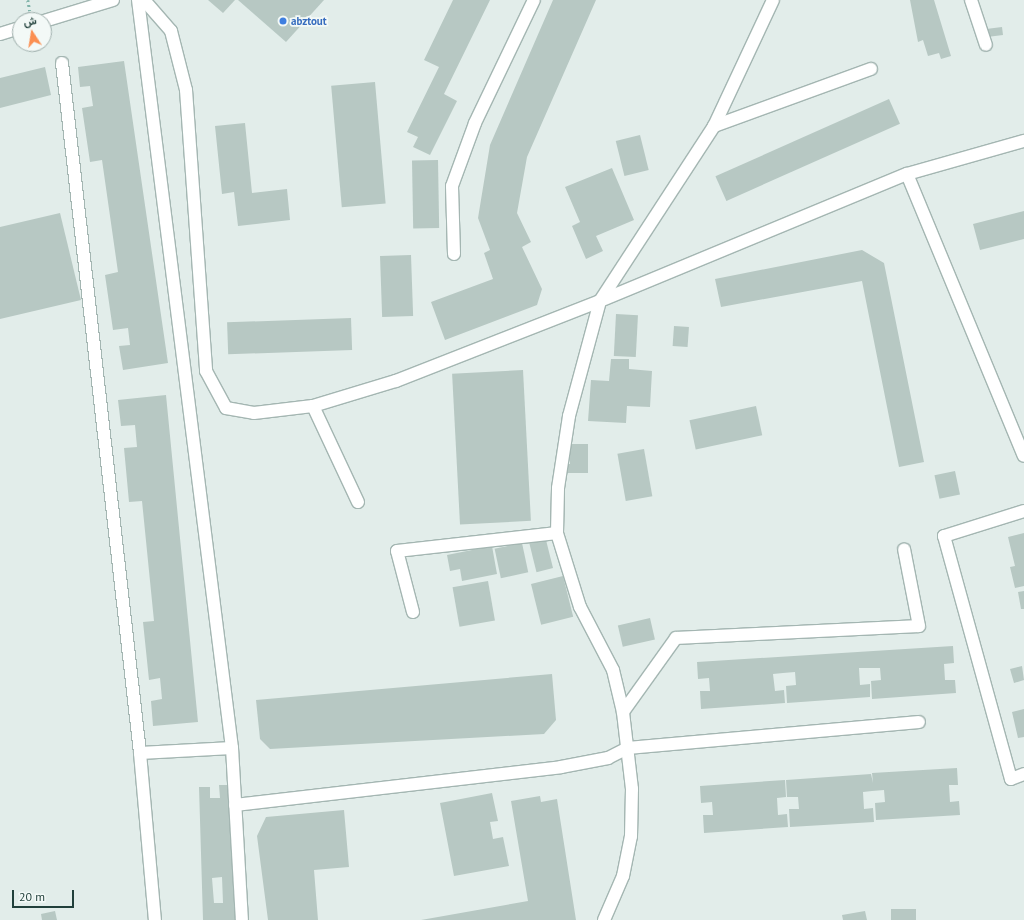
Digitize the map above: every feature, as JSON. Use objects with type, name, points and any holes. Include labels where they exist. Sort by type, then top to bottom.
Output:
[{"type":"street","points":[[52,19],[113,0]]},
{"type":"street","points":[[138,0],[232,748],[242,920]]},
{"type":"street","points":[[144,0],[171,31],[186,90],[206,371],[226,408],[254,412],[313,406],[396,380],[600,301],[907,174],[1024,140]]},
{"type":"street","points":[[454,254],[452,186],[475,123],[534,0]]},
{"type":"street","points":[[604,920],[623,876],[631,836],[628,748],[623,712],[613,670],[580,607],[557,533],[558,488],[569,416],[600,301],[714,126],[773,0]]},
{"type":"street","points":[[971,0],[986,45]]},
{"type":"street","points":[[0,34],[12,30]]},
{"type":"street","points":[[62,64],[140,753],[155,920]]},
{"type":"street","points":[[714,126],[871,69]]},
{"type":"street","points":[[907,174],[1024,456]]},
{"type":"street","points":[[313,406],[358,502]]},
{"type":"street","points":[[1024,511],[944,536],[1011,779],[1024,774]]},
{"type":"street","points":[[413,612],[397,551],[557,533]]},
{"type":"street","points":[[623,712],[676,638],[919,626],[904,549]]},
{"type":"street","points":[[235,805],[561,767],[608,758],[628,748],[919,722]]},
{"type":"street","points":[[140,753],[232,748]]},
{"type":"building","points":[[208,0],[235,0],[223,13]]},
{"type":"building","name":"abztout","points":[[238,0],[324,0],[286,42]]},
{"type":"building","points":[[453,0],[490,0],[444,94],[457,101],[430,155],[413,147],[418,137],[407,132],[439,67],[424,60]]},
{"type":"building","points":[[553,0],[596,0],[527,157],[517,213],[531,242],[522,247],[542,289],[537,305],[445,340],[431,302],[493,279],[484,253],[490,250],[478,218],[490,145]]},
{"type":"building","points":[[910,0],[934,0],[951,56],[941,59],[939,53],[928,56],[923,40],[918,42]]},
{"type":"building","points":[[1002,27],[1003,35],[985,37],[984,29]]},
{"type":"building","points":[[124,61],[168,363],[123,370],[119,346],[130,345],[128,328],[113,330],[105,275],[118,272],[102,160],[90,162],[82,108],[93,106],[90,86],[80,87],[78,67]]},
{"type":"building","points":[[45,67],[51,95],[0,108],[0,78]]},
{"type":"building","points":[[375,82],[386,204],[342,207],[331,86]]},
{"type":"building","points":[[889,99],[900,124],[726,201],[715,176]]},
{"type":"building","points":[[245,123],[252,193],[287,189],[290,220],[238,226],[234,192],[222,194],[215,126]]},
{"type":"building","points":[[640,135],[649,170],[624,176],[616,141]]},
{"type":"building","points":[[412,160],[438,160],[439,228],[413,228]]},
{"type":"building","points":[[612,168],[634,220],[596,236],[603,251],[586,259],[572,226],[580,222],[565,187]]},
{"type":"building","points":[[1024,211],[1024,239],[980,250],[973,224]]},
{"type":"building","points":[[60,213],[81,300],[0,319],[0,227]]},
{"type":"building","points":[[862,250],[884,263],[924,462],[899,467],[862,281],[721,307],[715,279]]},
{"type":"building","points":[[411,255],[413,316],[382,317],[380,256]]},
{"type":"building","points":[[616,314],[638,315],[636,357],[614,356]]},
{"type":"building","points":[[351,318],[352,350],[228,354],[227,322]]},
{"type":"building","points":[[674,326],[689,327],[688,347],[673,346]]},
{"type":"building","points":[[611,359],[629,359],[629,369],[652,371],[650,407],[627,406],[626,423],[588,421],[591,380],[609,381]]},
{"type":"building","points":[[523,370],[531,521],[460,525],[452,374]]},
{"type":"building","points":[[166,395],[198,722],[153,726],[151,701],[162,699],[160,678],[149,680],[143,622],[154,621],[142,501],[129,502],[124,448],[137,447],[135,425],[121,426],[118,400]]},
{"type":"building","points":[[756,406],[762,435],[696,449],[689,420]]},
{"type":"building","points":[[570,444],[588,444],[588,473],[563,473],[563,464],[570,464]]},
{"type":"building","points":[[644,449],[652,496],[626,501],[617,454]]},
{"type":"building","points":[[955,471],[960,494],[939,499],[934,475]]},
{"type":"building","points":[[1024,533],[1024,586],[1015,588],[1010,567],[1015,566],[1008,537]]},
{"type":"building","points":[[545,536],[553,568],[536,572],[529,540]]},
{"type":"building","points":[[522,543],[528,572],[501,578],[495,549]]},
{"type":"building","points":[[492,546],[497,574],[462,581],[460,569],[450,571],[447,555]]},
{"type":"building","points":[[563,576],[573,617],[541,625],[531,584]]},
{"type":"building","points":[[488,581],[495,620],[459,627],[453,587]]},
{"type":"building","points":[[1024,591],[1024,609],[1021,609],[1018,592]]},
{"type":"building","points":[[650,618],[655,639],[623,647],[618,625]]},
{"type":"building","points":[[953,646],[954,663],[944,664],[945,680],[955,680],[956,693],[872,699],[871,681],[881,680],[880,668],[859,668],[860,685],[870,684],[870,697],[787,703],[786,686],[796,685],[795,672],[773,674],[775,691],[784,690],[785,703],[701,709],[700,691],[710,691],[709,678],[698,679],[697,662]]},
{"type":"building","points":[[1022,666],[1024,680],[1014,683],[1010,669]]},
{"type":"building","points":[[552,674],[556,720],[544,734],[270,749],[260,739],[256,700]]},
{"type":"building","points":[[1024,709],[1024,737],[1018,738],[1012,712]]},
{"type":"building","points":[[957,768],[958,785],[949,785],[950,802],[959,801],[960,815],[876,820],[875,803],[885,802],[884,790],[863,792],[864,809],[873,808],[874,822],[790,827],[789,809],[799,809],[798,797],[787,797],[786,780],[871,774],[873,783],[872,773]]},
{"type":"building","points":[[785,780],[786,797],[777,798],[778,815],[787,814],[788,827],[704,833],[703,815],[713,815],[712,802],[701,803],[700,786]]},
{"type":"building","points":[[219,785],[231,785],[236,920],[203,920],[199,787],[210,787],[210,798],[220,798]],"holes":[[[222,877],[223,903],[214,903],[212,878]]]},
{"type":"building","points":[[492,793],[498,821],[490,822],[493,839],[503,837],[509,866],[454,876],[440,803]]},
{"type":"building","points":[[540,796],[541,802],[557,799],[576,920],[421,920],[528,901],[511,801]]},
{"type":"building","points":[[344,810],[349,867],[314,870],[318,920],[268,920],[257,836],[266,817]]},
{"type":"building","points":[[891,909],[916,909],[916,920],[891,920]]},
{"type":"building","points":[[55,911],[57,920],[42,920],[41,914]]},
{"type":"building","points":[[865,911],[867,920],[843,920],[842,915]]},
{"type":"place","name":"abztout","points":[[283,21]]}]
